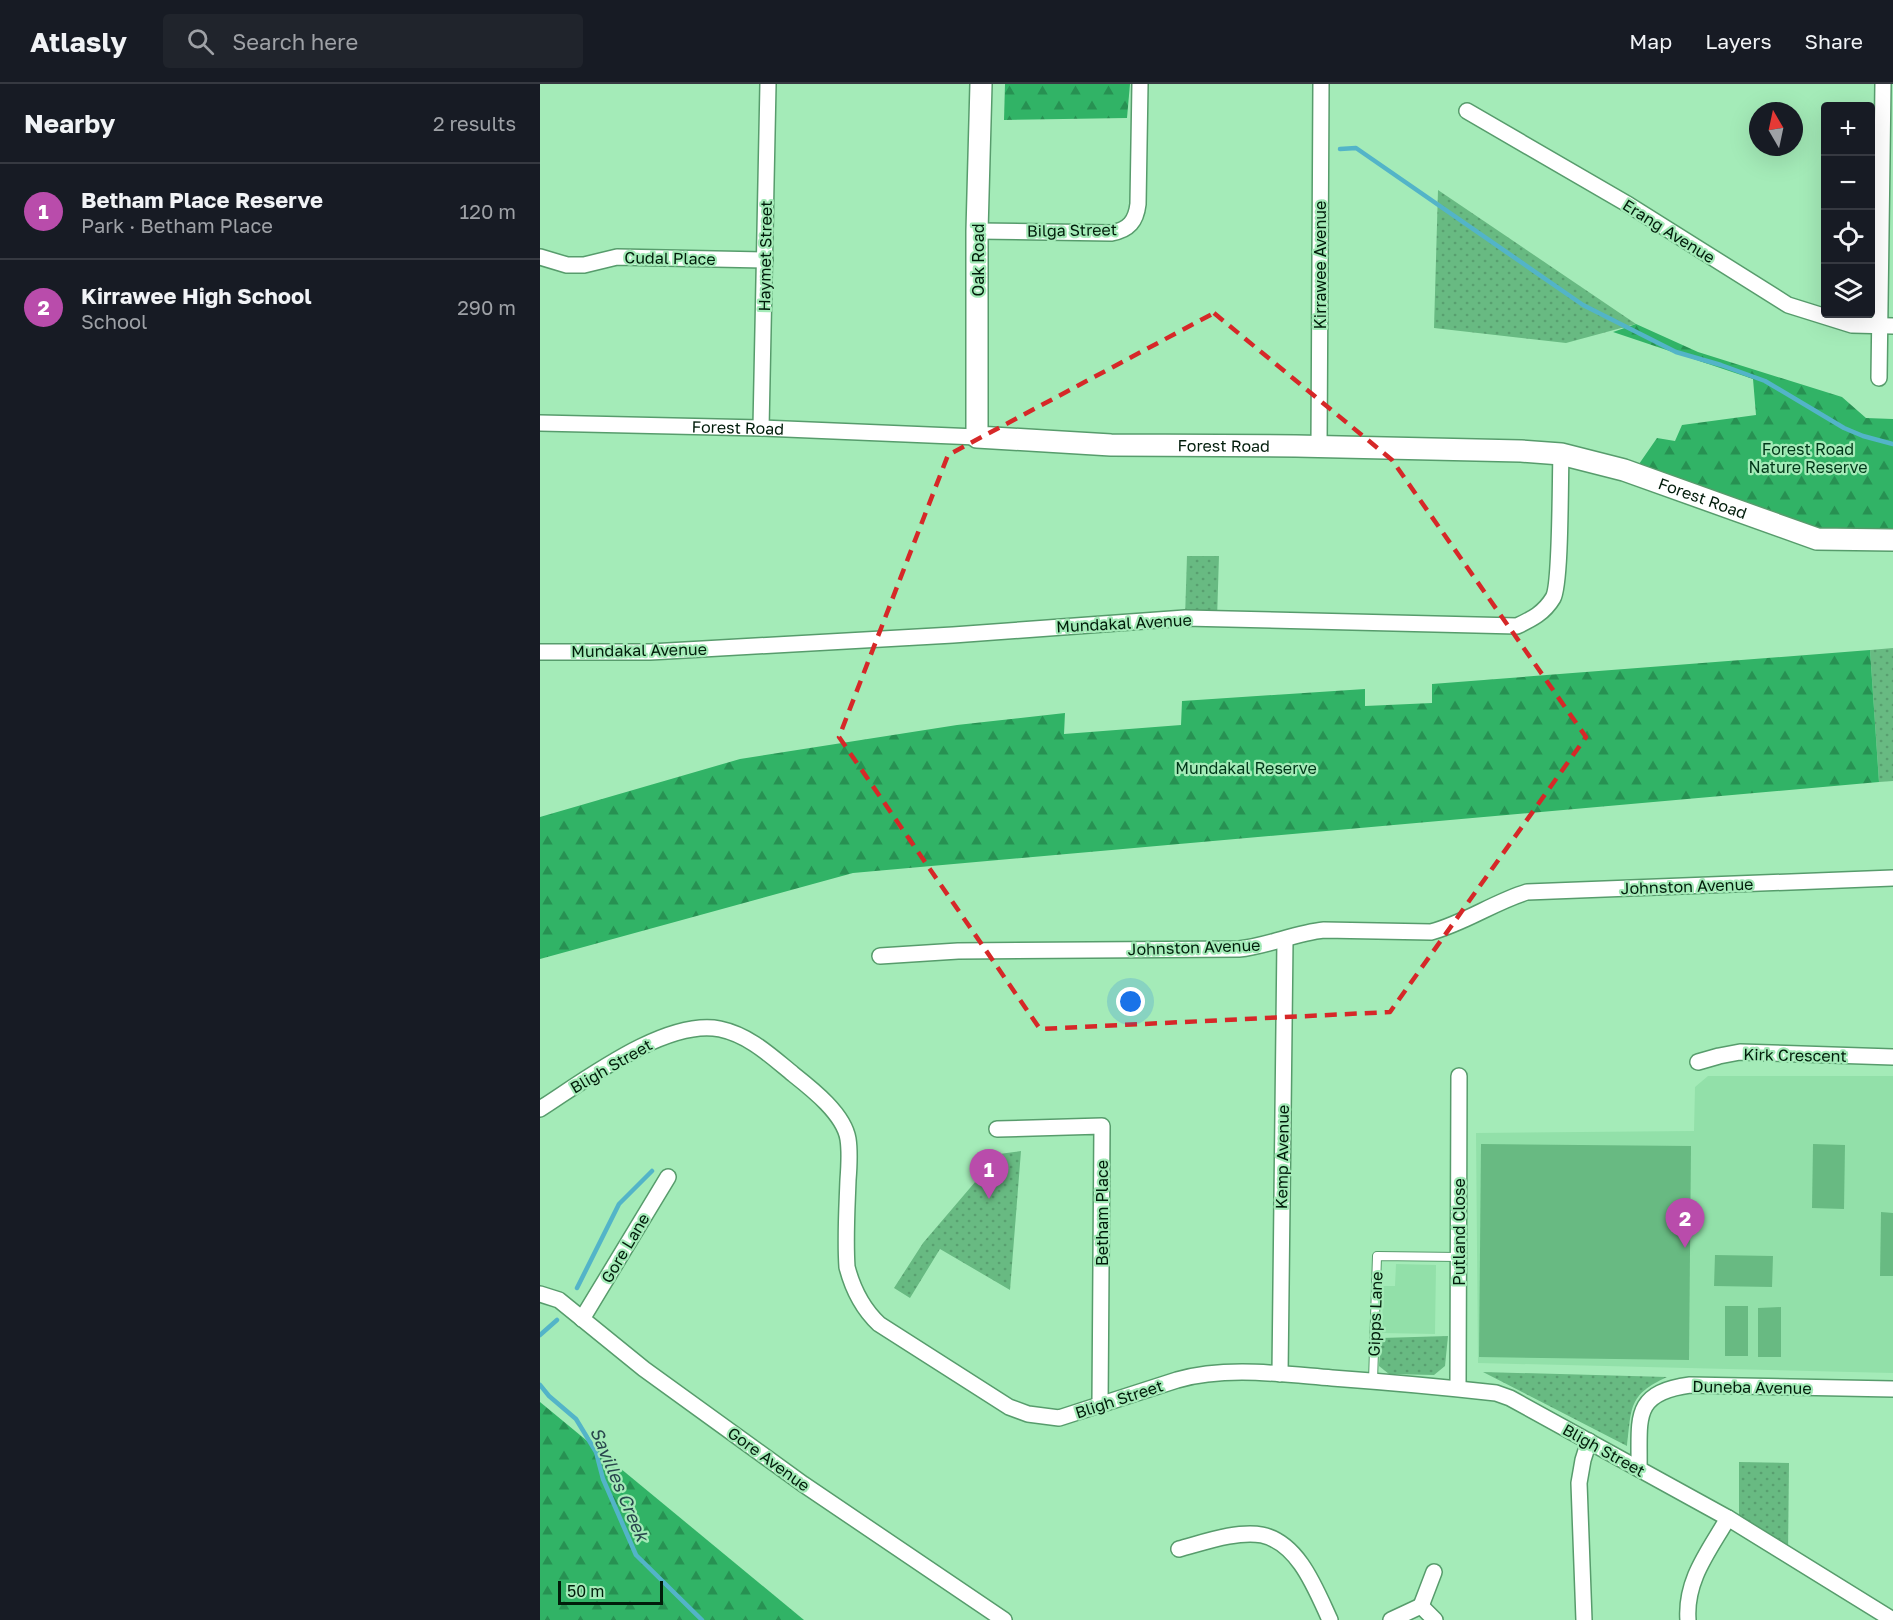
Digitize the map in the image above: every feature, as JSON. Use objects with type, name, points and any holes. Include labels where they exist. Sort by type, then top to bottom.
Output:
[{"type":"street","name":"Haymet Street","points":[[761,428],[768,84]]},
{"type":"street","name":"Oak Road","points":[[977,437],[977,231],[981,84]]},
{"type":"street","name":"Bilga Street","points":[[977,231],[1111,233],[1126,229],[1131,225],[1138,204],[1140,84]]},
{"type":"street","name":"Kirrawee Avenue","points":[[1319,447],[1321,84]]},
{"type":"street","points":[[1879,378],[1886,326],[1888,132],[1883,84]]},
{"type":"street","name":"Erang Avenue","points":[[1467,111],[1629,205],[1778,300],[1852,324],[1886,326]]},
{"type":"street","name":"Cudal Place","points":[[540,257],[567,265],[584,265],[617,257],[765,260]]},
{"type":"street","name":"Forest Road","points":[[540,423],[761,428],[1111,445],[1521,451],[1561,454],[1624,470],[1817,538],[1893,540]]},
{"type":"street","name":"Mundakal Avenue","points":[[540,652],[661,652],[1185,618],[1516,626],[1537,616],[1554,597],[1561,454]]},
{"type":"street","name":"Johnston Avenue","points":[[880,956],[958,951],[1239,949],[1285,940],[1309,931],[1431,932],[1527,892],[1893,878]]},
{"type":"street","name":"Kemp Avenue","points":[[1280,1374],[1285,940]]},
{"type":"street","name":"Bligh Street","points":[[540,1109],[631,1052],[653,1041],[681,1031],[705,1027],[722,1029],[759,1046],[799,1078],[837,1114],[844,1126],[849,1152],[847,1267],[852,1286],[869,1315],[879,1324],[1009,1407],[1042,1417],[1059,1418],[1195,1375],[1280,1374],[1496,1393],[1510,1398],[1728,1518],[1893,1620]]},
{"type":"street","name":"Kirk Crescent","points":[[1698,1062],[1740,1053],[1893,1057]]},
{"type":"street","name":"Putland Close","points":[[1458,1388],[1459,1076]]},
{"type":"street","name":"Betham Place","points":[[997,1129],[1102,1126],[1100,1405]]},
{"type":"street","name":"Gore Lane","points":[[582,1318],[668,1177]]},
{"type":"street","name":"Gore Avenue","points":[[540,1294],[559,1300],[644,1369],[803,1484],[1004,1620]]},
{"type":"street","name":"Duneba Avenue","points":[[1639,1469],[1642,1410],[1657,1394],[1671,1388],[1690,1386],[1893,1389]]},
{"type":"street","points":[[1584,1620],[1579,1483],[1589,1442]]},
{"type":"street","points":[[1688,1620],[1687,1601],[1692,1581],[1728,1518]]},
{"type":"street","points":[[1179,1549],[1246,1534],[1262,1535],[1276,1542],[1301,1563],[1309,1574],[1330,1620]]},
{"type":"street","points":[[1391,1620],[1421,1606],[1434,1572]]},
{"type":"street","points":[[1421,1606],[1431,1613],[1435,1620]]},
{"type":"lane","name":"Gipps Lane","points":[[1373,1381],[1377,1256],[1459,1257]]},
{"type":"highlighted area","points":[[1214,313],[1392,460],[1586,737],[1390,1012],[1040,1029],[839,737],[948,455]]},
{"type":"shaded area","points":[[1438,190],[1636,324],[1566,343],[1434,328]]},
{"type":"shaded area","points":[[1187,556],[1219,556],[1217,619],[1185,618]]},
{"type":"shaded area","points":[[1893,648],[1893,781],[1879,782],[1870,650]]},
{"type":"shaded area","points":[[1708,1076],[1893,1076],[1893,1373],[1478,1363],[1476,1133],[1694,1131],[1695,1087]]},
{"type":"shaded area","points":[[1481,1144],[1691,1146],[1689,1360],[1479,1357]]},
{"type":"shaded area","points":[[1813,1144],[1845,1145],[1844,1209],[1812,1208]]},
{"type":"shaded area","points":[[1021,1151],[1010,1290],[940,1249],[910,1298],[894,1288],[923,1243],[999,1154]]},
{"type":"shaded area","points":[[1881,1212],[1893,1213],[1893,1276],[1880,1276]]},
{"type":"shaded area","points":[[1715,1255],[1773,1256],[1772,1287],[1714,1286]]},
{"type":"shaded area","points":[[1396,1264],[1436,1265],[1435,1334],[1382,1333],[1383,1286],[1395,1286]]},
{"type":"shaded area","points":[[1725,1306],[1748,1306],[1748,1356],[1725,1356]]},
{"type":"shaded area","points":[[1781,1307],[1781,1357],[1758,1357],[1758,1308]]},
{"type":"shaded area","points":[[1448,1336],[1445,1366],[1434,1375],[1389,1374],[1379,1366],[1381,1338]]},
{"type":"shaded area","points":[[1483,1372],[1667,1377],[1645,1390],[1634,1404],[1627,1446]]},
{"type":"shaded area","points":[[1739,1462],[1789,1463],[1788,1555],[1739,1525]]},
{"type":"green space","points":[[1005,84],[1130,84],[1127,118],[1004,120]]},
{"type":"green space","name":"Forest Road Nature Reserve","points":[[1636,324],[1698,352],[1842,397],[1866,418],[1893,419],[1893,537],[1817,535],[1639,464],[1657,438],[1675,441],[1682,425],[1756,415],[1753,379],[1613,332]]},
{"type":"green space","name":"Mundakal Reserve","points":[[1870,650],[1879,782],[853,873],[540,959],[540,817],[740,759],[957,725],[1065,713],[1064,734],[1181,725],[1182,701],[1365,689],[1365,706],[1432,703],[1432,684]]},
{"type":"green space","points":[[540,1402],[804,1620],[540,1620]]},
{"type":"waterway","points":[[1340,149],[1356,148],[1583,305],[1676,352],[1765,381],[1844,428],[1893,444]]},
{"type":"waterway","points":[[577,1288],[619,1204],[652,1171]]},
{"type":"waterway","points":[[540,1335],[557,1320]]},
{"type":"waterway","name":"Savilles Creek","points":[[540,1385],[549,1396],[576,1419],[596,1452],[603,1479],[636,1555],[702,1620]]},
{"type":"place","name":"Betham Place Reserve","points":[[989,1199]]},
{"type":"place","name":"Kirrawee High School","points":[[1685,1248]]}]
